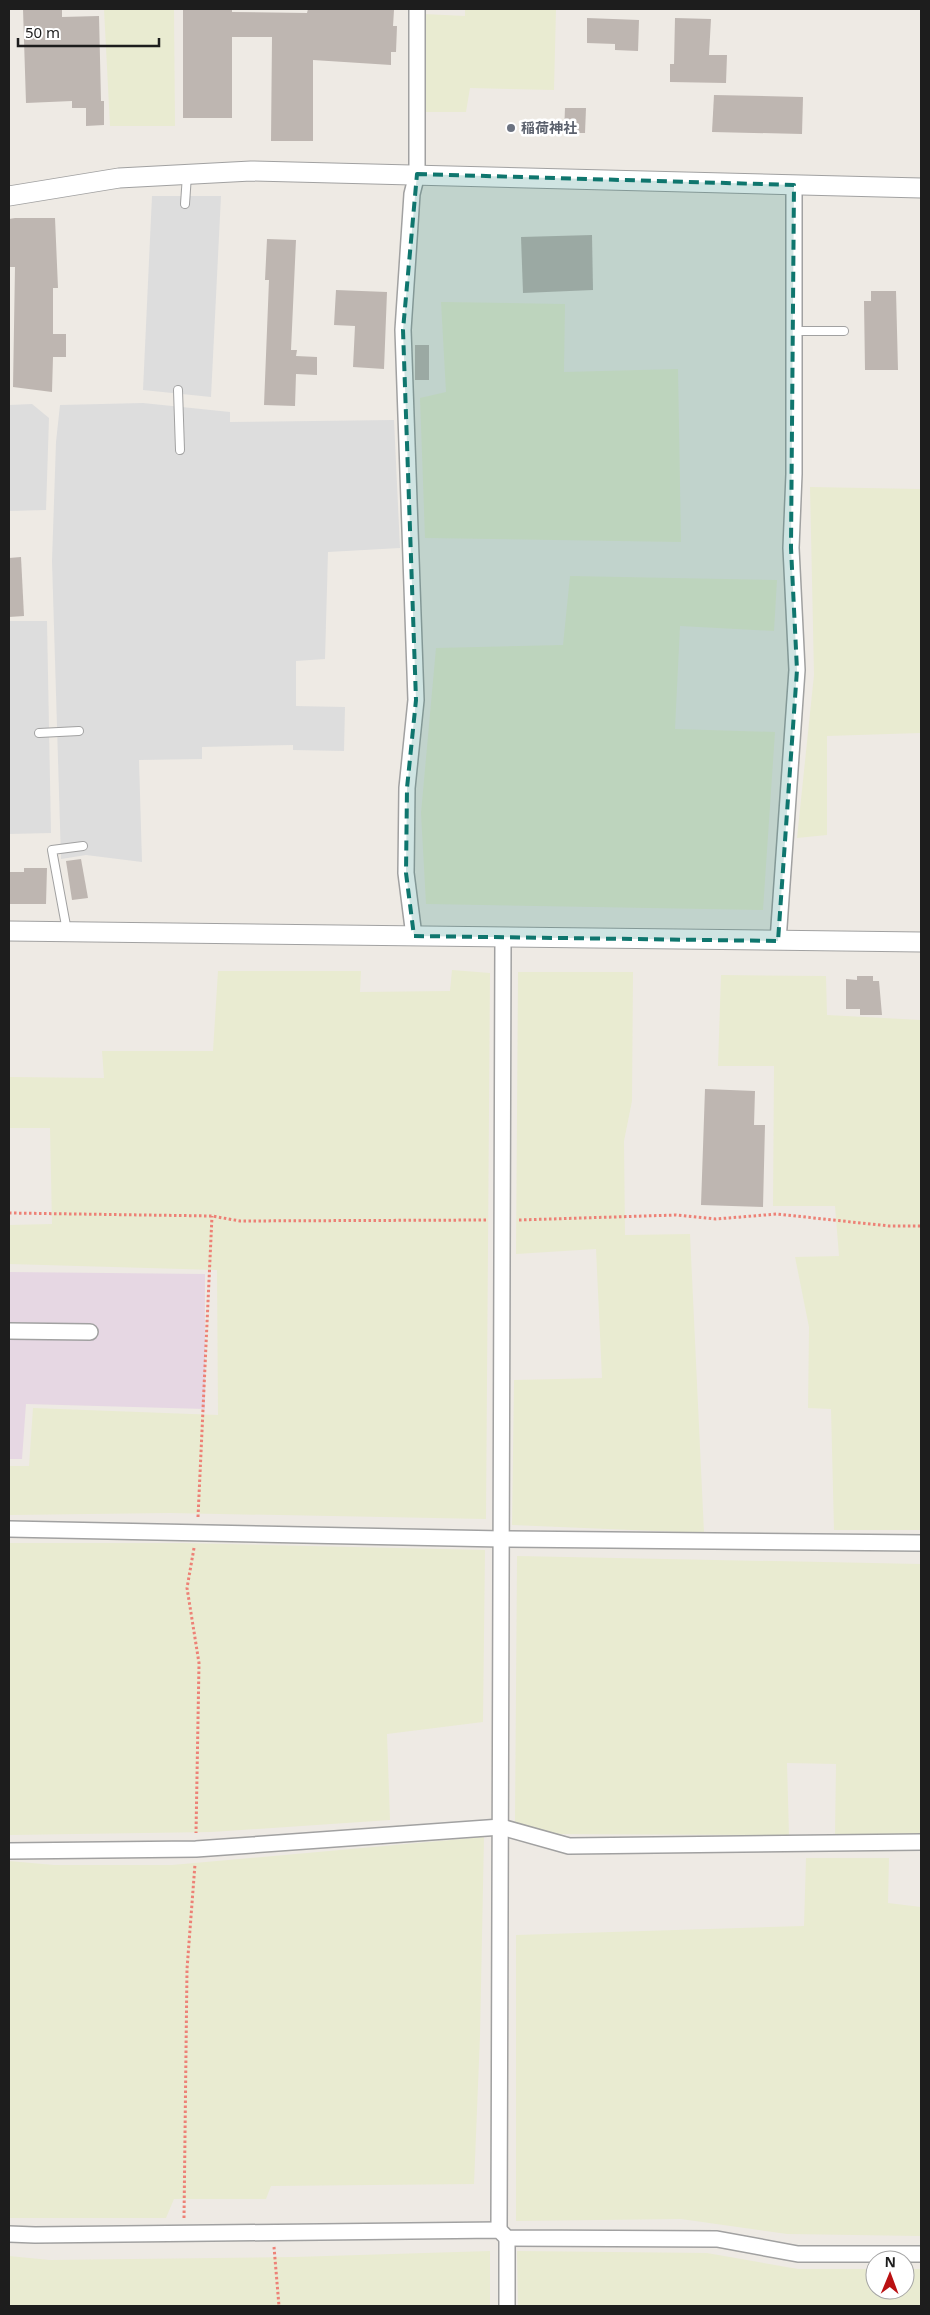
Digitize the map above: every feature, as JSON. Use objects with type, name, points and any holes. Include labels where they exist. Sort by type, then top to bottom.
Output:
[{"type":"street","points":[[414,936],[406,873],[407,788],[416,700],[403,330],[412,194],[417,174],[417,9]]},
{"type":"street","points":[[9,196],[119,178],[251,171],[921,188]]},
{"type":"street","points":[[778,941],[797,670],[792,548],[794,474],[794,185]]},
{"type":"street","points":[[9,931],[921,942]]},
{"type":"street","points":[[503,938],[501,1826],[503,2234],[507,2306]]},
{"type":"street","points":[[9,1331],[90,1332]]},
{"type":"street","points":[[9,1530],[502,1540],[921,1543]]},
{"type":"street","points":[[9,1851],[196,1849],[501,1826],[569,1846],[921,1842]]},
{"type":"street","points":[[9,2234],[503,2234],[717,2239],[798,2254],[921,2254]]},
{"type":"lane","points":[[185,204],[187,173]]},
{"type":"lane","points":[[794,330],[844,331]]},
{"type":"lane","points":[[178,390],[180,450]]},
{"type":"lane","points":[[39,733],[79,730]]},
{"type":"lane","points":[[67,932],[52,850],[83,846]]},
{"type":"path","points":[[9,1213],[212,1216],[240,1221],[502,1220],[676,1215],[716,1219],[777,1214],[889,1226],[921,1226]]},
{"type":"path","points":[[184,2234],[187,1969],[196,1849],[198,1663],[187,1588],[197,1534],[212,1216]]},
{"type":"path","points":[[273,2233],[279,2306]]},
{"type":"highlighted area","points":[[417,174],[794,185],[791,548],[797,670],[778,941],[414,936],[406,873],[407,788],[416,700],[403,330]]},
{"type":"shaded area","points":[[152,196],[221,196],[211,397],[143,390]]},
{"type":"shaded area","points":[[143,403],[230,412],[230,422],[394,420],[400,548],[328,552],[325,659],[296,661],[296,706],[345,707],[344,751],[293,750],[293,745],[202,747],[202,759],[139,760],[142,862],[86,855],[61,859],[52,561],[56,442],[60,405]]},
{"type":"shaded area","points":[[32,404],[49,418],[46,510],[9,511],[9,405]]},
{"type":"shaded area","points":[[9,621],[47,621],[51,833],[9,834]]},
{"type":"shaded area","points":[[9,1272],[205,1274],[205,1409],[26,1404],[22,1459],[9,1459]]},
{"type":"green space","points":[[104,9],[174,9],[175,126],[110,126]]},
{"type":"green space","points":[[465,9],[556,9],[554,90],[470,88],[466,112],[424,112],[424,14],[465,16]]},
{"type":"green space","points":[[441,302],[565,304],[564,372],[678,369],[681,542],[425,538],[420,398],[446,392]]},
{"type":"green space","points":[[810,487],[921,489],[921,733],[827,736],[827,835],[797,838],[814,675]]},
{"type":"green space","points":[[570,576],[777,580],[774,631],[680,626],[675,729],[775,732],[763,910],[426,904],[421,813],[436,648],[563,645]]},
{"type":"green space","points":[[452,970],[490,973],[486,1519],[170,1513],[9,1515],[9,1466],[29,1466],[33,1408],[218,1415],[217,1270],[9,1264],[9,1225],[52,1224],[50,1128],[9,1128],[9,1077],[104,1078],[102,1051],[213,1051],[218,971],[361,971],[360,992],[450,991]]},
{"type":"green space","points":[[518,972],[633,972],[632,1101],[624,1141],[625,1235],[690,1234],[704,1533],[512,1525],[514,1380],[602,1378],[596,1249],[516,1254]]},
{"type":"green space","points":[[721,975],[826,976],[827,1015],[921,1020],[921,1530],[834,1530],[831,1409],[808,1408],[809,1327],[795,1257],[839,1256],[835,1206],[773,1206],[774,1066],[718,1066]]},
{"type":"green space","points":[[9,1543],[182,1543],[485,1550],[483,1722],[387,1734],[390,1820],[212,1832],[9,1835]]},
{"type":"green space","points":[[517,1556],[921,1564],[921,1836],[835,1835],[836,1764],[787,1763],[789,1835],[542,1834],[515,1822]]},
{"type":"green space","points":[[484,1837],[480,2036],[474,2184],[271,2186],[266,2199],[174,2199],[166,2218],[9,2218],[9,1861],[54,1865],[172,1865]]},
{"type":"green space","points":[[806,1858],[889,1858],[888,1903],[921,1907],[921,2236],[787,2234],[681,2219],[516,2221],[516,1935],[804,1926]]},
{"type":"green space","points":[[490,2251],[490,2306],[9,2306],[9,2256],[50,2260],[294,2257]]},
{"type":"green space","points":[[517,2251],[707,2253],[798,2269],[865,2269],[865,2300],[915,2300],[915,2269],[921,2269],[921,2306],[518,2306]]},
{"type":"building","points":[[23,9],[62,9],[62,17],[99,16],[101,101],[104,101],[104,125],[86,126],[86,108],[72,108],[72,101],[26,103]]},
{"type":"building","points":[[183,9],[232,9],[232,12],[307,13],[308,9],[394,10],[393,26],[397,26],[396,52],[391,52],[391,65],[313,60],[313,141],[271,141],[272,37],[232,37],[232,118],[183,118]]},
{"type":"building","points":[[587,18],[639,20],[638,51],[615,50],[615,44],[587,43]]},
{"type":"building","points":[[675,18],[711,19],[709,55],[727,55],[726,83],[670,82],[670,64],[674,64]]},
{"type":"building","points":[[714,95],[803,97],[802,134],[712,132]]},
{"type":"building","points":[[565,108],[586,108],[585,133],[564,133]]},
{"type":"building","points":[[55,218],[58,288],[53,288],[53,334],[66,334],[66,357],[53,357],[52,392],[13,387],[15,267],[9,267],[9,219]]},
{"type":"building","points":[[592,235],[593,290],[523,293],[521,237]]},
{"type":"building","points":[[267,239],[296,240],[291,350],[297,350],[296,356],[317,357],[317,375],[296,374],[295,406],[264,405],[269,280],[265,280]]},
{"type":"building","points":[[336,290],[387,292],[384,369],[353,367],[355,326],[334,325]]},
{"type":"building","points":[[871,291],[896,291],[898,370],[865,370],[864,301],[871,301]]},
{"type":"building","points":[[415,345],[429,345],[429,380],[415,380]]},
{"type":"building","points":[[21,557],[24,616],[9,617],[9,558]]},
{"type":"building","points":[[81,859],[88,898],[72,900],[66,861]]},
{"type":"building","points":[[24,868],[47,868],[46,904],[9,904],[9,872],[24,872]]},
{"type":"building","points":[[857,976],[873,976],[873,981],[879,981],[882,1015],[860,1015],[860,1009],[846,1009],[846,979],[857,980]]},
{"type":"building","points":[[705,1089],[755,1091],[754,1125],[765,1125],[763,1207],[701,1205]]},
{"type":"place","name":"稲荷神社","points":[[511,128]]}]
